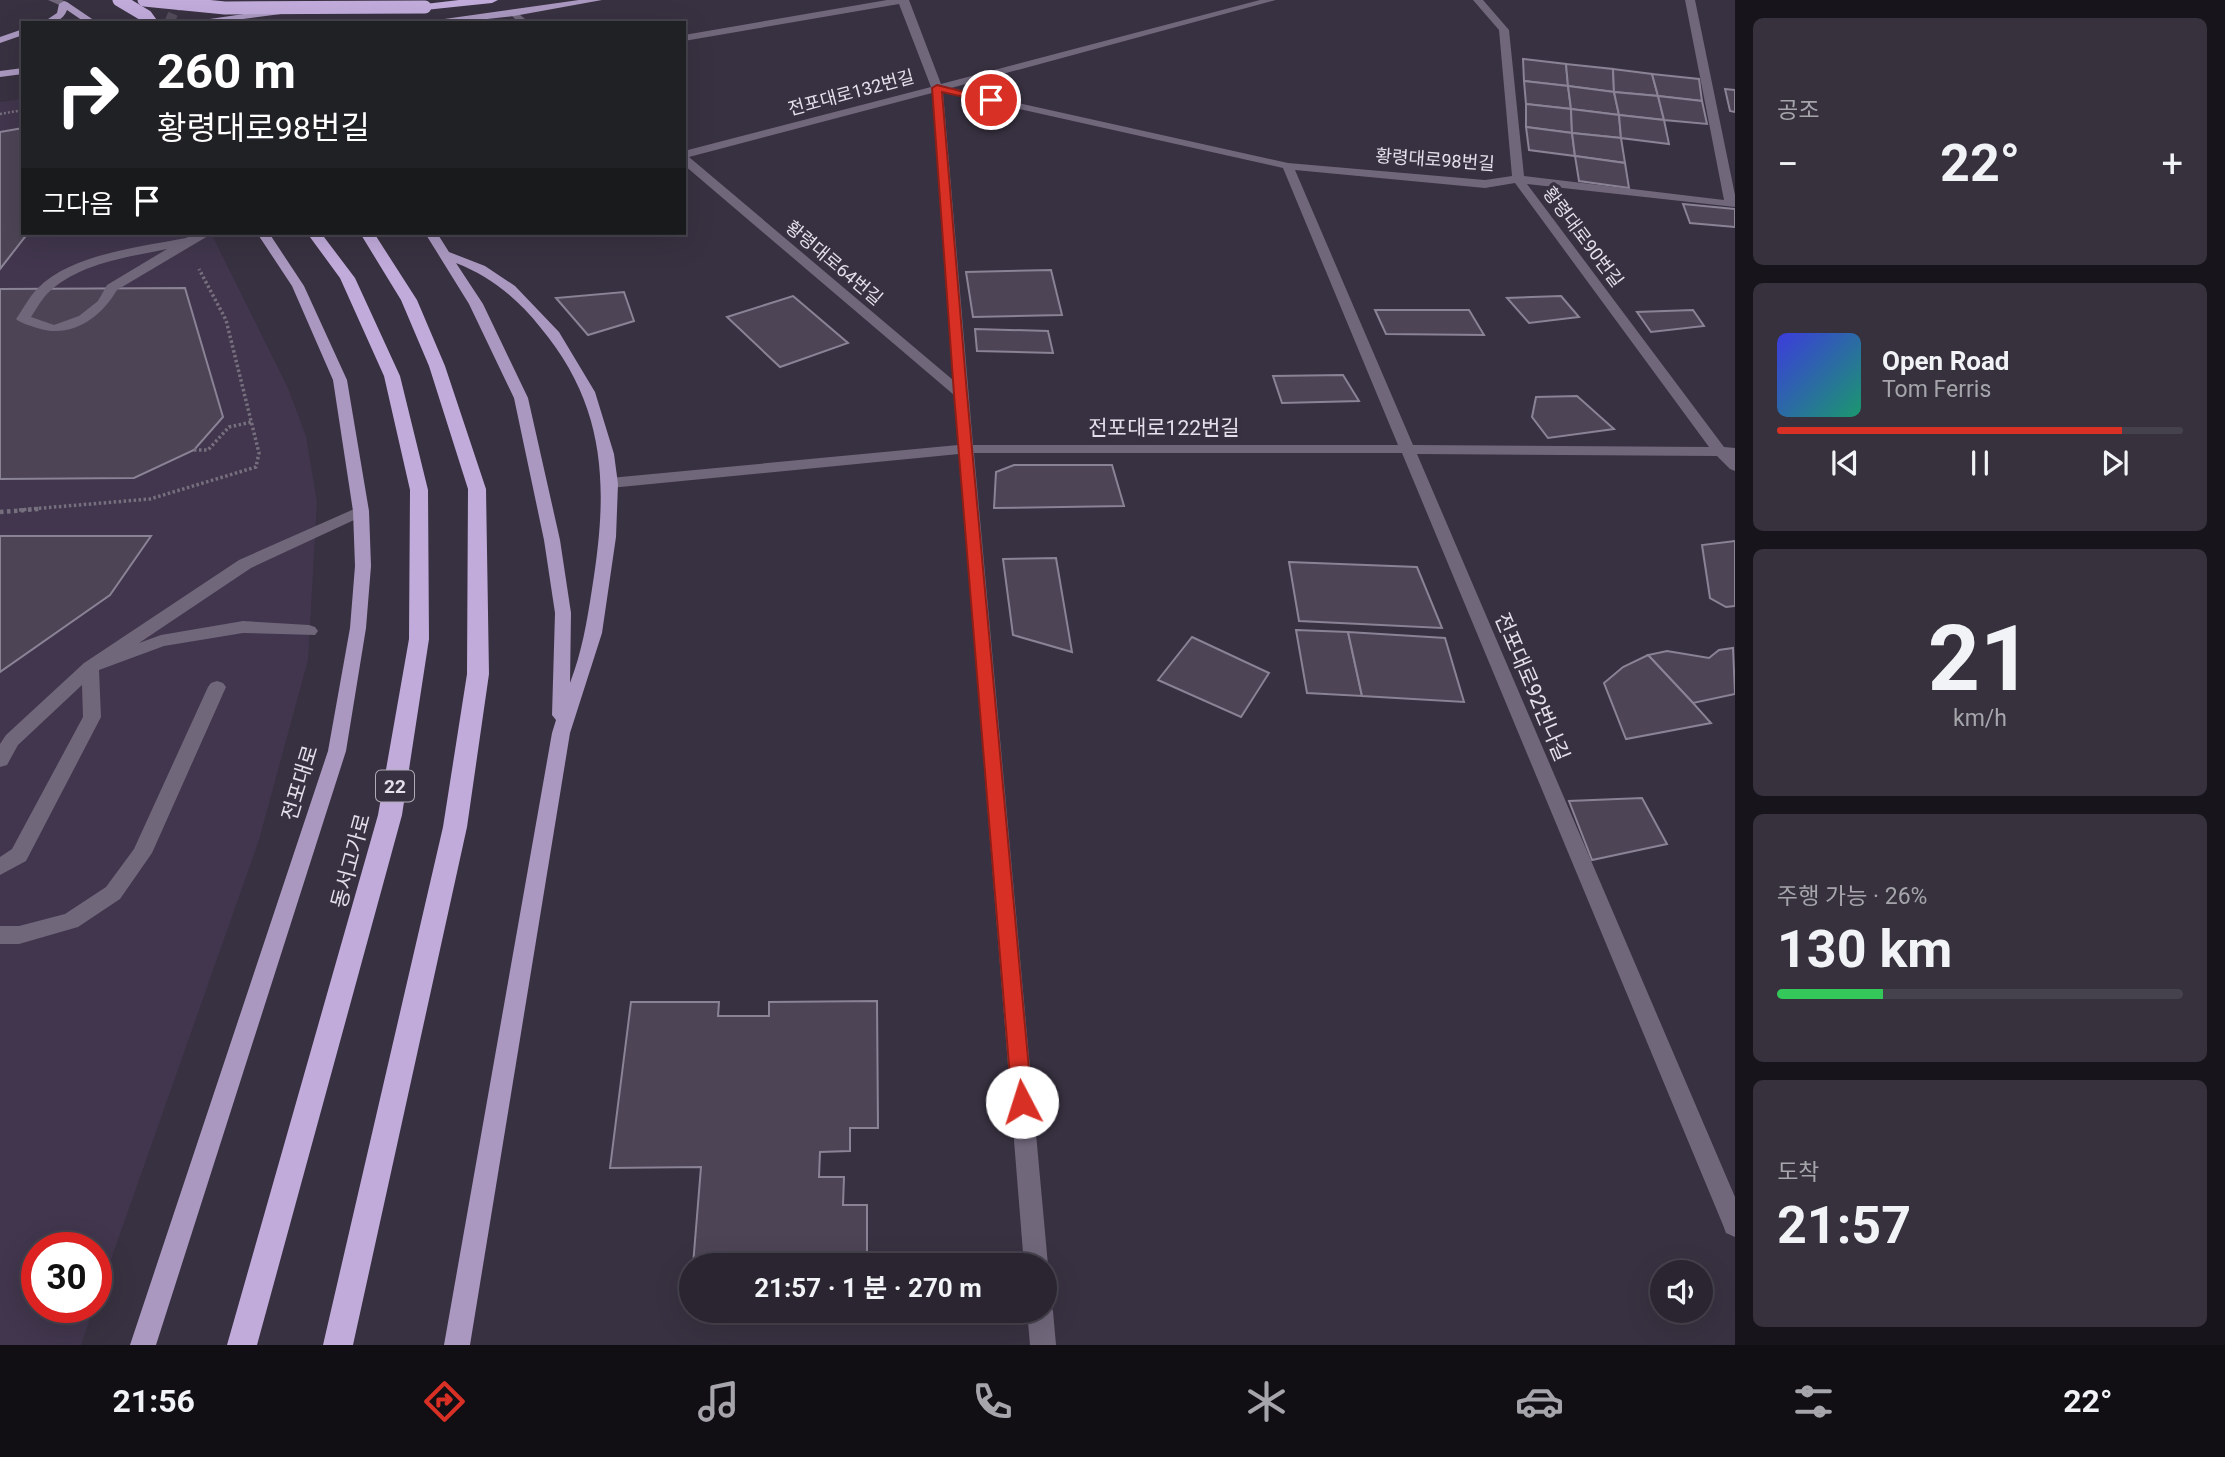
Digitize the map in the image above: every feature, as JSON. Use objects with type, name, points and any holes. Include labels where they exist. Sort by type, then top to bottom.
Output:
[{"type":"highway","points":[[119,0],[149,21]]},
{"type":"highway","points":[[144,0],[225,8],[297,10],[425,7],[492,0]]},
{"type":"highway","points":[[157,0],[173,7],[185,21]]},
{"type":"highway","name":"동서고가로","points":[[242,1345],[390,815],[419,639],[419,490],[392,376],[347,278],[315,235]]},
{"type":"highway","points":[[338,1345],[455,827],[478,674],[477,489],[437,366],[410,300],[368,235]]},
{"type":"main road","points":[[143,21],[157,0]]},
{"type":"main road","points":[[201,0],[238,20],[393,0]]},
{"type":"main road","points":[[256,0],[258,18]]},
{"type":"main road","points":[[440,21],[597,0]]},
{"type":"main road","points":[[50,21],[61,14],[64,4],[90,21]]},
{"type":"main road","points":[[454,21],[468,18]]},
{"type":"main road","points":[[0,40],[21,33]]},
{"type":"main road","points":[[0,49],[21,46]]},
{"type":"main road","points":[[0,74],[21,71]]},
{"type":"main road","points":[[0,83],[21,81]]},
{"type":"main road","name":"전포대로","points":[[143,1345],[337,751],[358,628],[363,566],[361,511],[340,380],[298,286],[264,235]]},
{"type":"main road","points":[[432,235],[476,304],[521,398],[552,540],[563,613],[561,733],[457,1345]]},
{"type":"main road","points":[[446,255],[484,270],[519,296],[551,332],[576,368],[594,405],[604,441],[610,483],[606,551],[591,647],[561,733]]},
{"type":"street","points":[[53,0],[64,4]]},
{"type":"street","points":[[686,38],[903,0],[937,88],[965,449],[1035,1253]]},
{"type":"street","name":"전포대로132번길","points":[[686,156],[1271,0]]},
{"type":"street","name":"황령대로90번길","points":[[1478,0],[1504,30],[1518,179],[1727,451],[1735,466]]},
{"type":"street","name":"황령대로98번길","points":[[937,88],[1288,166],[1485,184],[1518,179],[1731,204],[1690,0]]},
{"type":"street","points":[[514,13],[523,21]]},
{"type":"street","name":"황령대로64번길","points":[[686,159],[961,394]]},
{"type":"street","name":"전포대로92번나길","points":[[1288,166],[1735,1225]]},
{"type":"street","points":[[188,242],[102,261],[57,278],[43,289],[23,319],[54,329],[85,319],[103,303],[112,288],[203,235]]},
{"type":"street","name":"전포대로122번길","points":[[610,483],[965,449],[1727,451]]},
{"type":"street","points":[[0,760],[12,740],[90,667],[245,564],[361,511]]},
{"type":"street","points":[[90,667],[161,641],[243,627],[309,631]]},
{"type":"street","points":[[0,867],[19,855],[92,716],[90,667]]},
{"type":"street","points":[[0,935],[19,935],[71,921],[113,893],[142,853],[217,687]]},
{"type":"street","points":[[1041,1323],[1043,1345]]},
{"type":"path","points":[[0,114],[21,110]]},
{"type":"path","points":[[0,512],[150,499],[256,467],[259,453],[226,320],[188,242]]},
{"type":"path","points":[[194,450],[208,450],[229,427],[252,422]]},
{"type":"shaded area","points":[[21,99],[21,235],[212,235],[288,388],[306,436],[317,502],[308,660],[259,840],[112,1257],[112,1232],[21,1232],[21,1323],[89,1323],[81,1345],[0,1345],[0,102]]},
{"type":"building","points":[[1523,59],[1566,64],[1568,86],[1524,81]]},
{"type":"building","points":[[1566,64],[1613,69],[1614,92],[1568,86]]},
{"type":"building","points":[[1613,69],[1652,74],[1658,96],[1614,92]]},
{"type":"building","points":[[1652,74],[1699,79],[1702,101],[1658,96]]},
{"type":"building","points":[[1524,81],[1568,86],[1571,109],[1526,104]]},
{"type":"building","points":[[1568,86],[1614,92],[1619,115],[1571,109]]},
{"type":"building","points":[[1725,89],[1735,90],[1735,112],[1730,111]]},
{"type":"building","points":[[1614,92],[1658,96],[1664,120],[1619,115]]},
{"type":"building","points":[[1658,96],[1702,101],[1707,124],[1664,120]]},
{"type":"building","points":[[1526,104],[1571,109],[1572,133],[1526,127]]},
{"type":"building","points":[[1571,109],[1619,115],[1621,138],[1572,133]]},
{"type":"building","points":[[1619,115],[1664,120],[1669,144],[1621,138]]},
{"type":"building","points":[[1526,127],[1572,133],[1575,156],[1529,150]]},
{"type":"building","points":[[21,128],[21,235],[26,235],[0,269],[0,132]]},
{"type":"building","points":[[1572,133],[1621,138],[1625,163],[1575,156]]},
{"type":"building","points":[[1575,156],[1625,163],[1629,188],[1579,181]]},
{"type":"building","points":[[1683,204],[1735,209],[1735,227],[1690,223]]},
{"type":"building","points":[[1051,270],[1062,315],[973,317],[966,272]]},
{"type":"building","points":[[185,288],[223,417],[194,450],[134,478],[0,479],[0,289]]},
{"type":"building","points":[[624,292],[634,321],[588,335],[556,298]]},
{"type":"building","points":[[793,296],[848,343],[780,367],[727,317]]},
{"type":"building","points":[[1561,296],[1579,317],[1529,323],[1507,298]]},
{"type":"building","points":[[1375,310],[1469,310],[1484,335],[1386,334]]},
{"type":"building","points":[[1693,310],[1704,326],[1651,332],[1637,312]]},
{"type":"building","points":[[975,329],[1048,331],[1053,353],[977,351]]},
{"type":"building","points":[[1343,375],[1359,401],[1282,403],[1273,376]]},
{"type":"building","points":[[1577,396],[1614,429],[1548,438],[1532,417],[1536,397]]},
{"type":"building","points":[[1014,465],[1112,465],[1124,506],[994,508],[996,472]]},
{"type":"building","points":[[0,536],[151,536],[110,595],[0,672]]},
{"type":"building","points":[[1735,541],[1735,606],[1726,607],[1710,598],[1702,545]]},
{"type":"building","points":[[1056,558],[1072,652],[1013,635],[1003,559]]},
{"type":"building","points":[[1289,562],[1417,567],[1442,628],[1299,621]]},
{"type":"building","points":[[1296,630],[1348,632],[1362,696],[1307,693]]},
{"type":"building","points":[[1348,632],[1445,638],[1464,702],[1362,696]]},
{"type":"building","points":[[1192,637],[1269,673],[1241,717],[1158,680]]},
{"type":"building","points":[[1733,648],[1735,694],[1693,703],[1648,655],[1667,651],[1709,658],[1719,650]]},
{"type":"building","points":[[1648,655],[1711,723],[1626,739],[1604,683],[1623,667]]},
{"type":"building","points":[[1642,798],[1667,844],[1592,860],[1569,801]]},
{"type":"building","points":[[877,1001],[878,1128],[850,1128],[850,1151],[820,1152],[819,1177],[844,1177],[843,1205],[867,1205],[867,1253],[694,1253],[701,1167],[610,1168],[631,1002],[719,1002],[718,1016],[769,1016],[769,1002]]},
{"type":"tunnel","points":[[170,21],[179,0]]},
{"type":"route","points":[[991,100],[937,88],[1022,1102]]}]
